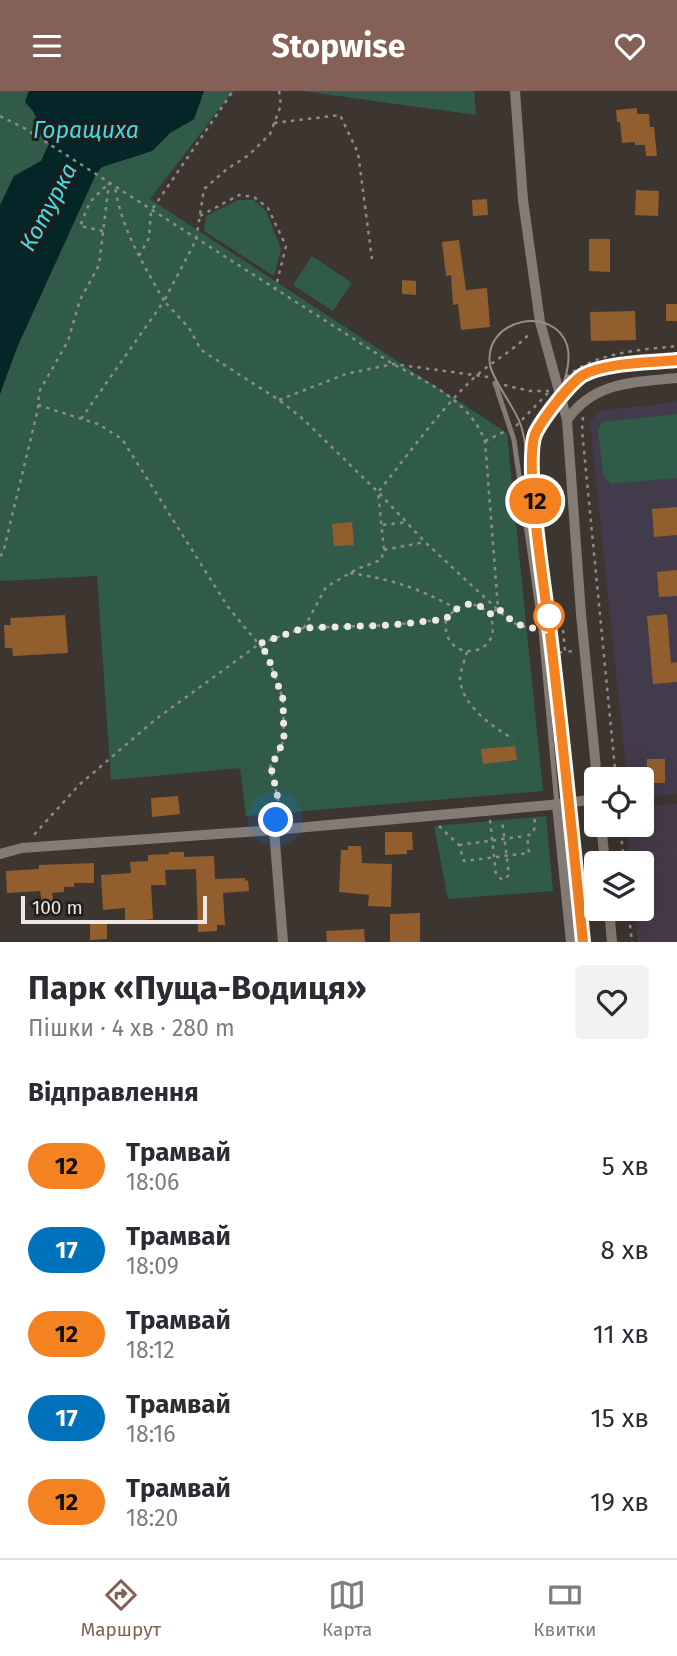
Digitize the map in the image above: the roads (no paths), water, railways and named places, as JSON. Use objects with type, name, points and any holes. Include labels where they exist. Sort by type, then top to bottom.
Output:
[{"type":"street","points":[[515,91],[523,200],[540,322],[555,389],[567,420],[596,767]]},
{"type":"street","points":[[567,420],[577,405],[591,395],[622,384],[677,378]]},
{"type":"street","points":[[0,854],[22,848],[274,830],[584,801]]},
{"type":"street","points":[[557,805],[571,942]]},
{"type":"street","points":[[274,830],[283,942]]},
{"type":"street","points":[[610,921],[612,942]]},
{"type":"lane","points":[[495,383],[514,440],[541,630],[557,805]]},
{"type":"water","name":"Горащиха","points":[[29,91],[204,91],[194,119],[170,133],[152,151],[102,167],[96,174],[18,345],[0,394],[0,205],[14,176],[41,161],[49,144],[33,111],[25,102]]},
{"type":"tram line","points":[[527,455],[520,423],[490,365],[491,349],[497,337],[521,322],[548,324],[559,332],[567,345],[569,358],[559,398]]},
{"type":"tram line","points":[[583,942],[560,717],[537,533],[532,447],[536,432],[545,418],[564,393],[583,375],[616,365],[677,360]]},
{"type":"tram line","name":"12","points":[[583,942],[552,643],[531,479],[531,454],[535,434],[552,408],[582,376],[602,369],[677,360]]},
{"type":"water label","name":"Котурка","points":[[48,207]]}]
